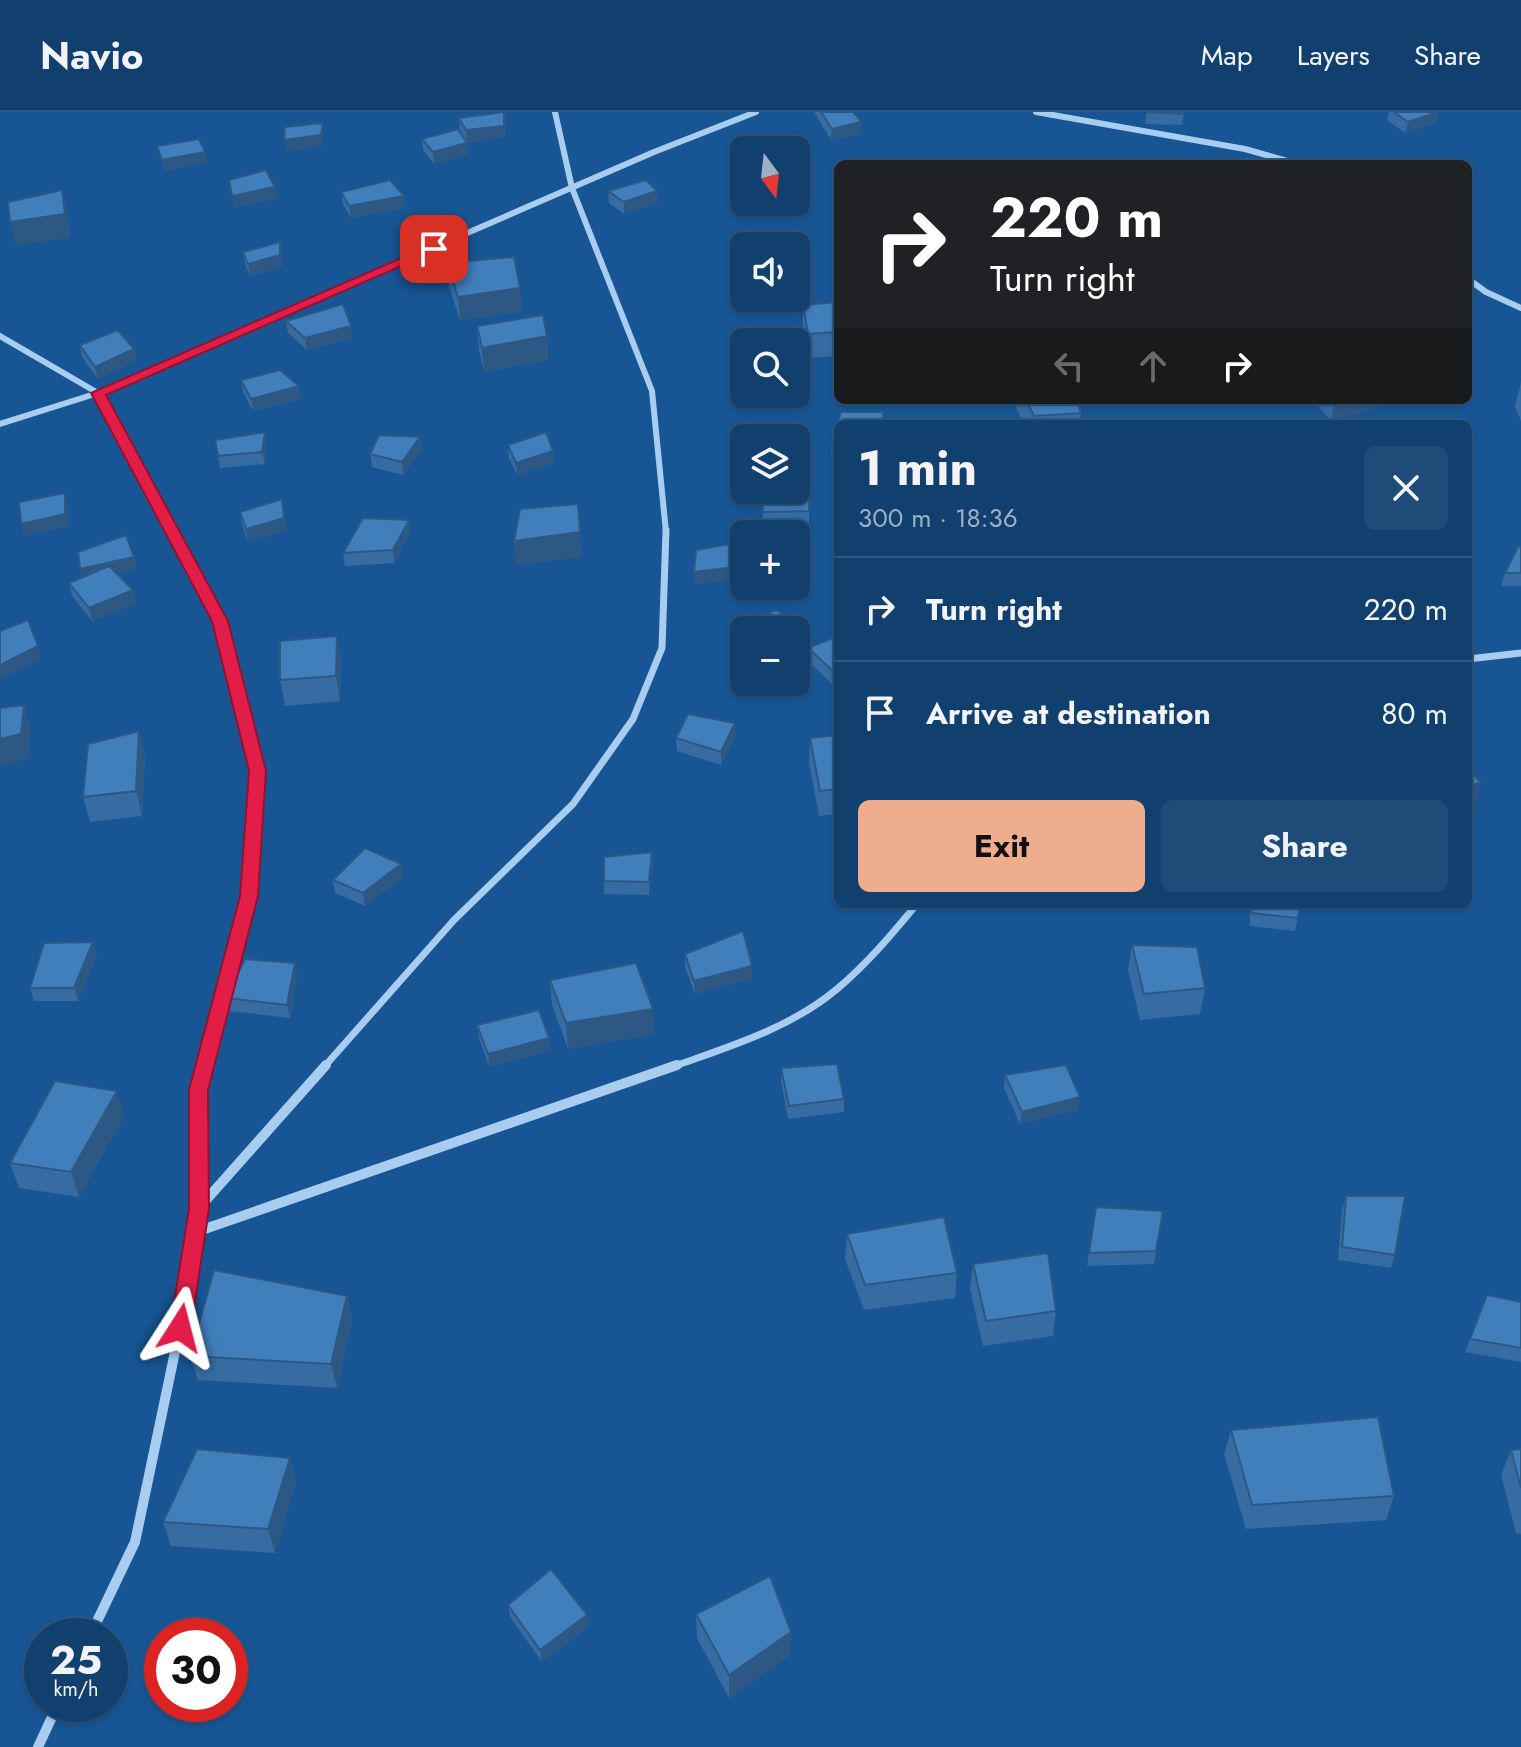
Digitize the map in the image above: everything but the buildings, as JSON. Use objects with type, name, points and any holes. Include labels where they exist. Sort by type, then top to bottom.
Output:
[{"type":"street","points":[[199,1209],[454,920],[573,804],[633,719],[662,648],[667,541],[652,391],[572,188],[555,112]]},
{"type":"street","points":[[0,424],[98,393],[756,112]]},
{"type":"street","points":[[1036,112],[1245,149],[1284,160]]},
{"type":"street","points":[[1472,281],[1521,308]]},
{"type":"street","points":[[0,336],[98,393],[220,621],[258,771],[249,896],[198,1090],[199,1209],[180,1328],[135,1542],[99,1618]]},
{"type":"street","points":[[1472,659],[1521,653]]},
{"type":"street","points":[[196,1232],[778,1027],[836,990],[888,939],[914,908]]},
{"type":"street","points":[[38,1747],[50,1722]]},
{"type":"route","points":[[180,1328],[199,1209],[198,1090],[249,896],[258,771],[220,621],[98,393],[434,249]]}]
